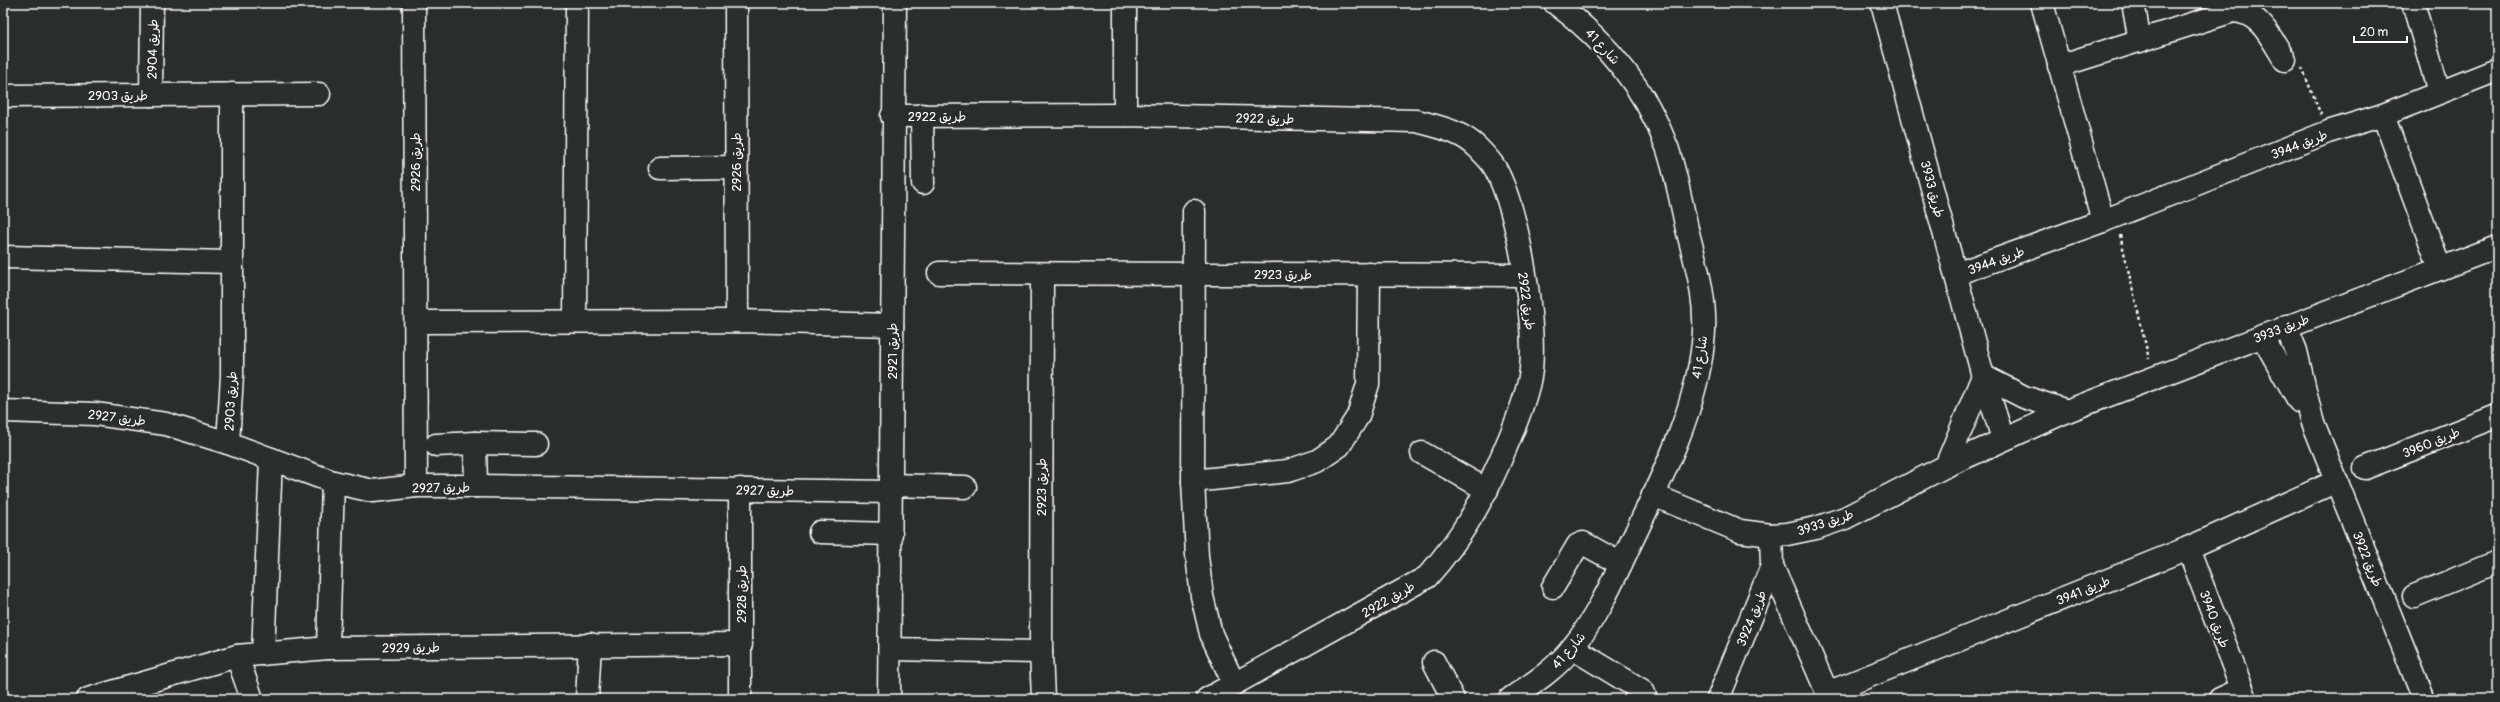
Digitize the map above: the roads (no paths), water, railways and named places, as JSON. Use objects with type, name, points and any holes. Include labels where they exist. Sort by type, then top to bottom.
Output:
[{"type":"street","name":"طريق 2904","points":[[151,95],[152,3]]},
{"type":"street","name":"طريق 2926","points":[[414,3],[416,486]]},
{"type":"street","points":[[575,321],[577,3]]},
{"type":"street","name":"طريق 2926","points":[[736,3],[737,321]]},
{"type":"street","name":"طريق 2921","points":[[889,699],[892,116],[895,3]]},
{"type":"street","points":[[1124,3],[1125,115]]},
{"type":"street","name":"شارع 41","points":[[1510,699],[1552,669],[1572,648],[1594,617],[1621,564],[1653,495],[1682,423],[1699,370],[1703,343],[1702,288],[1667,148],[1651,112],[1632,78],[1607,48],[1579,21],[1555,3]]},
{"type":"street","name":"طريق 3933","points":[[1882,3],[1983,376],[2003,439]]},
{"type":"street","points":[[2042,3],[2059,66],[2109,218]]},
{"type":"street","points":[[2133,3],[2140,40]]},
{"type":"street","points":[[2414,3],[2439,92]]},
{"type":"street","points":[[2059,66],[2226,13],[2240,12],[2248,13],[2260,22],[2285,60]]},
{"type":"street","name":"طريق 3944","points":[[1956,274],[2109,218],[2328,132],[2383,115],[2497,70]]},
{"type":"street","name":"طريق 2903","points":[[228,443],[232,375],[232,94]]},
{"type":"street","name":"طريق 2903","points":[[3,96],[319,94]]},
{"type":"street","points":[[922,115],[923,183]]},
{"type":"street","name":"طريق 2922","points":[[892,116],[1125,115],[1417,121],[1456,132],[1477,146],[1494,167],[1518,236],[1532,340],[1530,378],[1517,421],[1487,490],[1471,520],[1449,552],[1427,577],[1207,699]]},
{"type":"street","points":[[2383,115],[2440,268]]},
{"type":"street","points":[[660,168],[736,167]]},
{"type":"street","points":[[1194,211],[1193,481],[1197,556],[1202,596],[1211,634],[1234,684]]},
{"type":"street","name":"طريق 3933","points":[[1653,495],[1740,531],[1771,535],[1816,528],[1845,518],[1946,466],[2067,411],[2286,326],[2497,248]]},
{"type":"street","points":[[3,257],[231,262]]},
{"type":"street","name":"طريق 2923","points":[[939,274],[1524,275]]},
{"type":"street","name":"طريق 2923","points":[[1042,274],[1041,652],[1043,699]]},
{"type":"street","points":[[1193,481],[1288,471],[1317,461],[1339,446],[1358,416],[1368,384],[1369,274]]},
{"type":"street","points":[[416,322],[737,321],[892,325]]},
{"type":"street","name":"طريق 3922","points":[[2286,326],[2296,351],[2312,420],[2424,699]]},
{"type":"street","name":"طريق 3922","points":[[2262,336],[2275,362],[2312,420]]},
{"type":"street","points":[[1946,466],[1983,376],[2024,397],[2067,411]]},
{"type":"street","name":"طريق 2927","points":[[3,411],[70,412],[166,424],[228,443],[333,482],[373,491],[416,486],[740,489],[965,487]]},
{"type":"street","name":"طريق 3960","points":[[2365,468],[2497,416]]},
{"type":"street","points":[[475,443],[476,486]]},
{"type":"street","points":[[436,446],[475,443],[536,444]]},
{"type":"street","points":[[1422,453],[1487,490]]},
{"type":"street","points":[[263,654],[271,459]]},
{"type":"street","name":"طريق 3941","points":[[1772,566],[1829,696],[2188,548],[2337,481]]},
{"type":"street","points":[[328,648],[333,482]]},
{"type":"street","name":"طريق 2928","points":[[740,489],[740,699]]},
{"type":"street","points":[[820,532],[891,534]]},
{"type":"street","name":"طريق 3924","points":[[1718,699],[1772,566],[1771,535]]},
{"type":"street","points":[[1554,587],[1578,545],[1583,544],[1621,564]]},
{"type":"street","name":"طريق 3940","points":[[2188,548],[2244,694],[2220,699]]},
{"type":"street","points":[[2414,596],[2497,562]]},
{"type":"street","points":[[587,699],[590,644]]},
{"type":"street","name":"طريق 2929","points":[[97,698],[237,656],[328,648],[590,644],[740,644]]},
{"type":"street","points":[[890,648],[1041,652]]},
{"type":"street","points":[[1572,648],[1643,691],[1646,699]]},
{"type":"street","points":[[237,656],[252,699]]},
{"type":"street","points":[[1434,662],[1453,699]]}]
